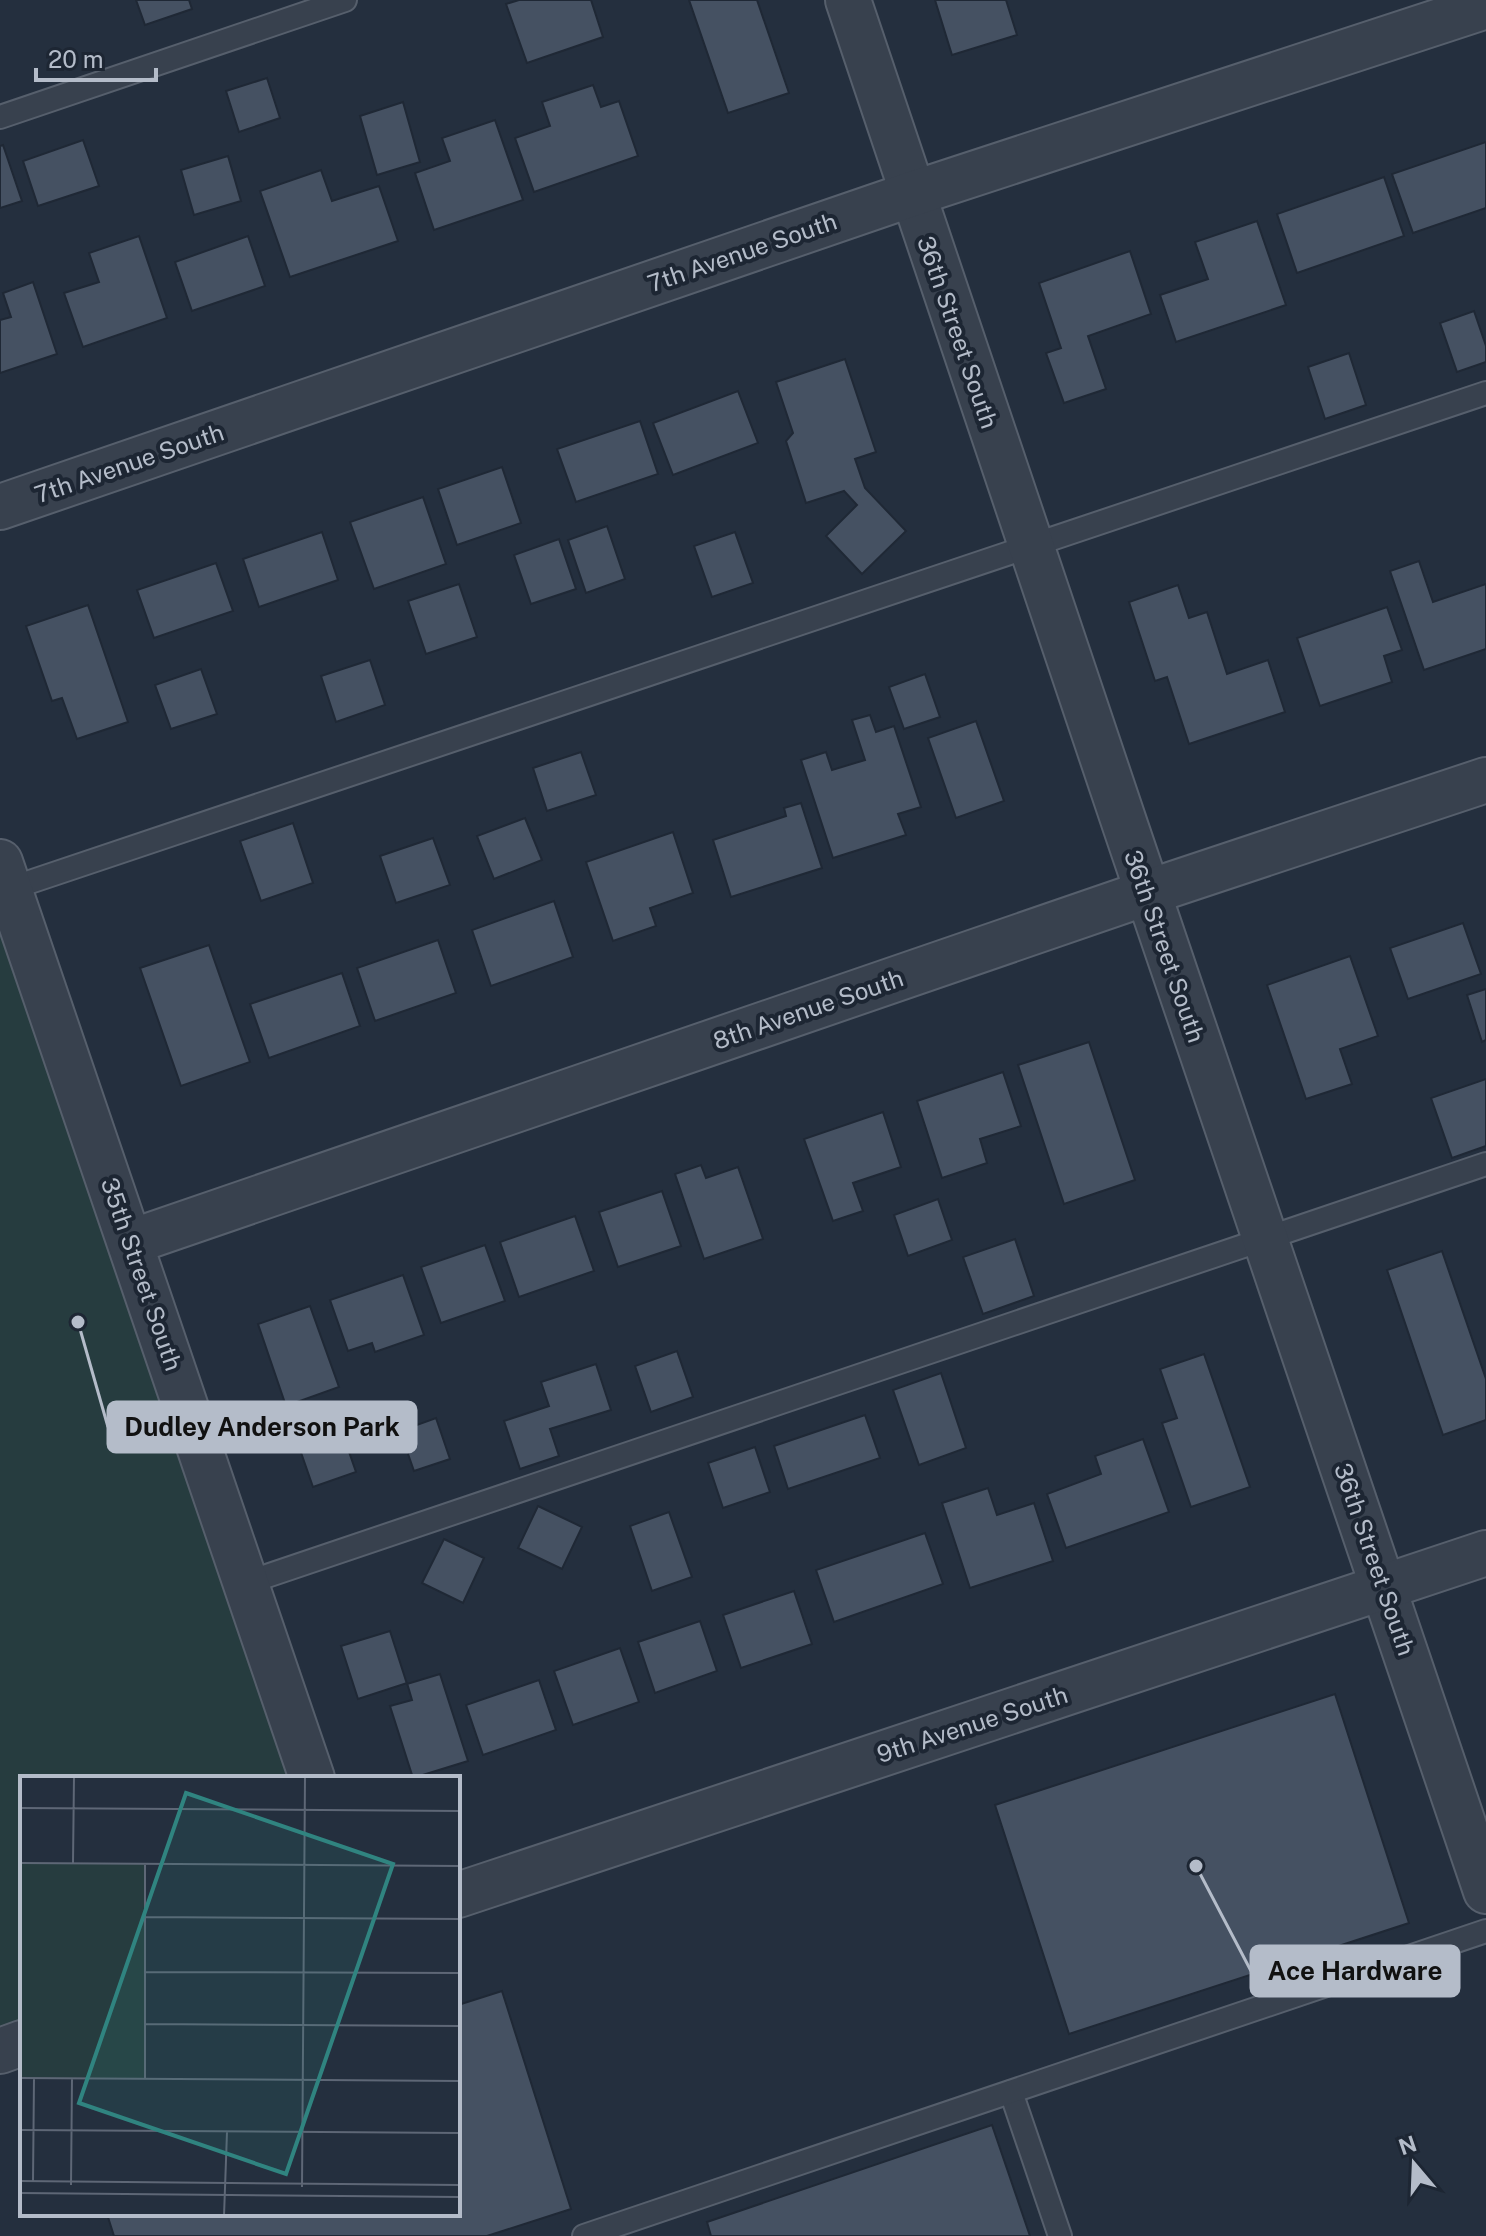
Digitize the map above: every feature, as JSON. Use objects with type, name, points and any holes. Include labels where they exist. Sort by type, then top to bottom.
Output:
[{"type":"street","name":"36th Street South","points":[[848,0],[1146,893],[1385,1587],[1486,1891]]},
{"type":"street","name":"7th Avenue South","points":[[0,507],[912,194],[1486,6]]},
{"type":"street","name":"8th Avenue South","points":[[131,1242],[1146,893],[1486,780]]},
{"type":"street","name":"35th Street South","points":[[5,875],[311,1776]]},
{"type":"street","name":"9th Avenue South","points":[[460,1894],[1486,1553]]},
{"type":"street","points":[[0,2051],[20,2044]]},
{"type":"lane","points":[[0,117],[345,0]]},
{"type":"lane","points":[[5,875],[1030,546],[1486,393]]},
{"type":"lane","points":[[246,1583],[1486,1164]]},
{"type":"lane","points":[[584,2236],[1486,1931]]},
{"type":"lane","points":[[1011,2092],[1060,2236]]},
{"type":"green space","points":[[0,865],[311,1776],[20,1776],[20,2044],[0,2051]]},
{"type":"building","points":[[136,0],[189,0],[192,9],[145,25]]},
{"type":"building","points":[[519,0],[591,0],[603,37],[527,63],[506,4]]},
{"type":"building","points":[[689,0],[757,0],[789,93],[728,113]]},
{"type":"building","points":[[935,0],[1006,0],[1017,35],[952,55]]},
{"type":"building","points":[[267,78],[280,118],[239,132],[226,91]]},
{"type":"building","points":[[593,85],[601,107],[619,101],[638,156],[534,192],[515,138],[550,126],[542,102]]},
{"type":"building","points":[[403,102],[420,162],[377,175],[360,116]]},
{"type":"building","points":[[495,120],[523,200],[434,230],[415,173],[450,161],[442,138]]},
{"type":"building","points":[[83,140],[99,186],[38,206],[23,161]]},
{"type":"building","points":[[1486,142],[1486,208],[1413,233],[1392,174]]},
{"type":"building","points":[[3,145],[22,201],[0,208],[0,146]]},
{"type":"building","points":[[228,156],[241,201],[194,215],[181,170]]},
{"type":"building","points":[[321,170],[332,201],[379,186],[398,241],[290,277],[260,191]]},
{"type":"building","points":[[1384,177],[1404,236],[1297,273],[1277,214]]},
{"type":"building","points":[[1257,221],[1286,305],[1176,342],[1160,295],[1208,279],[1195,242]]},
{"type":"building","points":[[139,236],[167,318],[83,347],[64,293],[99,282],[89,253]]},
{"type":"building","points":[[248,236],[265,286],[192,311],[175,262]]},
{"type":"building","points":[[1130,251],[1151,314],[1088,336],[1106,389],[1064,403],[1046,353],[1061,348],[1039,283]]},
{"type":"building","points":[[33,282],[57,354],[0,373],[0,320],[11,317],[3,293]]},
{"type":"building","points":[[1474,311],[1486,346],[1486,362],[1457,372],[1440,323]]},
{"type":"building","points":[[1349,353],[1366,405],[1325,419],[1308,367]]},
{"type":"building","points":[[845,359],[876,452],[855,459],[865,488],[906,531],[862,574],[826,536],[857,505],[844,491],[806,503],[786,441],[793,433],[776,382]]},
{"type":"building","points":[[738,391],[758,443],[673,475],[653,423]]},
{"type":"building","points":[[640,421],[658,474],[576,502],[557,449]]},
{"type":"building","points":[[502,467],[521,523],[457,545],[438,489]]},
{"type":"building","points":[[423,497],[446,564],[374,589],[350,522]]},
{"type":"building","points":[[607,526],[625,579],[586,593],[568,540]]},
{"type":"building","points":[[322,532],[338,580],[259,607],[243,559]]},
{"type":"building","points":[[735,532],[753,583],[712,597],[694,546]]},
{"type":"building","points":[[559,539],[576,589],[531,604],[514,555]]},
{"type":"building","points":[[1419,561],[1433,602],[1486,584],[1486,649],[1424,670],[1390,571]]},
{"type":"building","points":[[216,563],[233,611],[154,638],[137,590]]},
{"type":"building","points":[[459,584],[477,637],[426,654],[408,601]]},
{"type":"building","points":[[1178,585],[1189,618],[1207,612],[1227,674],[1268,660],[1285,712],[1189,744],[1167,677],[1155,681],[1129,602]]},
{"type":"building","points":[[88,605],[128,722],[77,739],[62,698],[52,701],[26,626]]},
{"type":"building","points":[[1387,607],[1402,650],[1384,656],[1392,682],[1320,706],[1297,638]]},
{"type":"building","points":[[370,660],[385,705],[336,722],[321,676]]},
{"type":"building","points":[[201,669],[217,714],[171,729],[155,685]]},
{"type":"building","points":[[925,674],[940,717],[904,729],[889,687]]},
{"type":"building","points":[[870,715],[876,732],[894,726],[921,807],[898,814],[906,835],[833,858],[801,760],[826,752],[832,770],[865,760],[852,720]]},
{"type":"building","points":[[976,721],[1004,801],[956,818],[928,738]]},
{"type":"building","points":[[581,752],[596,795],[547,811],[533,768]]},
{"type":"building","points":[[801,803],[822,868],[731,897],[713,840],[786,816],[784,808]]},
{"type":"building","points":[[525,818],[542,860],[494,879],[477,836]]},
{"type":"building","points":[[293,823],[313,883],[261,901],[240,841]]},
{"type":"building","points":[[673,832],[693,893],[650,908],[656,926],[613,941],[586,862]]},
{"type":"building","points":[[433,838],[450,885],[396,903],[380,856]]},
{"type":"building","points":[[554,901],[573,957],[491,986],[472,930]]},
{"type":"building","points":[[1463,923],[1481,974],[1408,999],[1390,948]]},
{"type":"building","points":[[438,940],[456,993],[375,1021],[357,968]]},
{"type":"building","points":[[209,945],[250,1062],[181,1086],[140,968]]},
{"type":"building","points":[[1350,956],[1378,1036],[1340,1049],[1352,1084],[1306,1099],[1267,985]]},
{"type":"building","points":[[342,973],[360,1026],[269,1058],[250,1004]]},
{"type":"building","points":[[1486,989],[1486,1040],[1482,1042],[1467,995]]},
{"type":"building","points":[[1089,1042],[1135,1180],[1064,1204],[1018,1065]]},
{"type":"building","points":[[1003,1072],[1021,1126],[980,1139],[987,1163],[942,1178],[917,1101]]},
{"type":"building","points":[[1486,1079],[1486,1146],[1452,1158],[1431,1098]]},
{"type":"building","points":[[883,1112],[901,1167],[853,1183],[863,1211],[833,1221],[804,1139]]},
{"type":"building","points":[[701,1165],[706,1178],[738,1167],[763,1239],[704,1259],[675,1174]]},
{"type":"building","points":[[662,1191],[681,1246],[618,1267],[599,1212]]},
{"type":"building","points":[[938,1199],[952,1240],[908,1256],[894,1215]]},
{"type":"building","points":[[575,1216],[594,1271],[519,1297],[500,1242]]},
{"type":"building","points":[[1015,1239],[1034,1296],[983,1314],[963,1257]]},
{"type":"building","points":[[485,1245],[505,1301],[441,1323],[421,1267]]},
{"type":"building","points":[[1442,1251],[1486,1379],[1486,1420],[1443,1435],[1387,1270]]},
{"type":"building","points":[[403,1275],[424,1335],[375,1352],[372,1343],[348,1351],[330,1300]]},
{"type":"building","points":[[310,1306],[339,1387],[286,1406],[258,1324]]},
{"type":"building","points":[[677,1351],[693,1397],[651,1412],[635,1366]]},
{"type":"building","points":[[1204,1354],[1250,1487],[1191,1507],[1162,1423],[1177,1418],[1160,1369]]},
{"type":"building","points":[[596,1364],[611,1410],[550,1429],[559,1456],[520,1469],[504,1421],[549,1406],[541,1382]]},
{"type":"building","points":[[941,1373],[966,1448],[919,1465],[893,1390]]},
{"type":"building","points":[[865,1415],[880,1458],[788,1489],[774,1446]]},
{"type":"building","points":[[436,1418],[450,1459],[414,1471],[400,1431]]},
{"type":"building","points":[[340,1426],[356,1472],[313,1487],[297,1441]]},
{"type":"building","points":[[1143,1439],[1169,1512],[1066,1548],[1047,1494],[1101,1474],[1095,1456]]},
{"type":"building","points":[[755,1447],[770,1492],[723,1508],[708,1463]]},
{"type":"building","points":[[988,1488],[997,1515],[1034,1503],[1053,1561],[970,1588],[942,1503]]},
{"type":"building","points":[[538,1506],[582,1527],[562,1569],[518,1548]]},
{"type":"building","points":[[669,1512],[692,1577],[652,1591],[630,1526]]},
{"type":"building","points":[[925,1533],[943,1584],[834,1622],[816,1570]]},
{"type":"building","points":[[444,1539],[484,1558],[463,1603],[422,1583]]},
{"type":"building","points":[[794,1591],[812,1644],[741,1668],[723,1615]]},
{"type":"building","points":[[700,1621],[717,1671],[655,1693],[638,1642]]},
{"type":"building","points":[[390,1631],[407,1683],[358,1699],[341,1646]]},
{"type":"building","points":[[620,1648],[639,1702],[573,1725],[554,1671]]},
{"type":"building","points":[[440,1674],[468,1761],[412,1776],[390,1706],[412,1700],[407,1684]]},
{"type":"building","points":[[539,1680],[556,1730],[483,1755],[466,1705]]},
{"type":"building","points":[[1335,1694],[1409,1923],[1069,2034],[995,1805]]},
{"type":"building","points":[[502,1991],[571,2209],[487,2236],[114,2236],[108,2216],[460,2216],[460,2004]]},
{"type":"building","points":[[992,2125],[1030,2236],[711,2236],[707,2222]]},
{"type":"place","name":"Dudley Anderson Park","points":[[78,1322]]},
{"type":"place","name":"Ace Hardware","points":[[1196,1866]]}]
